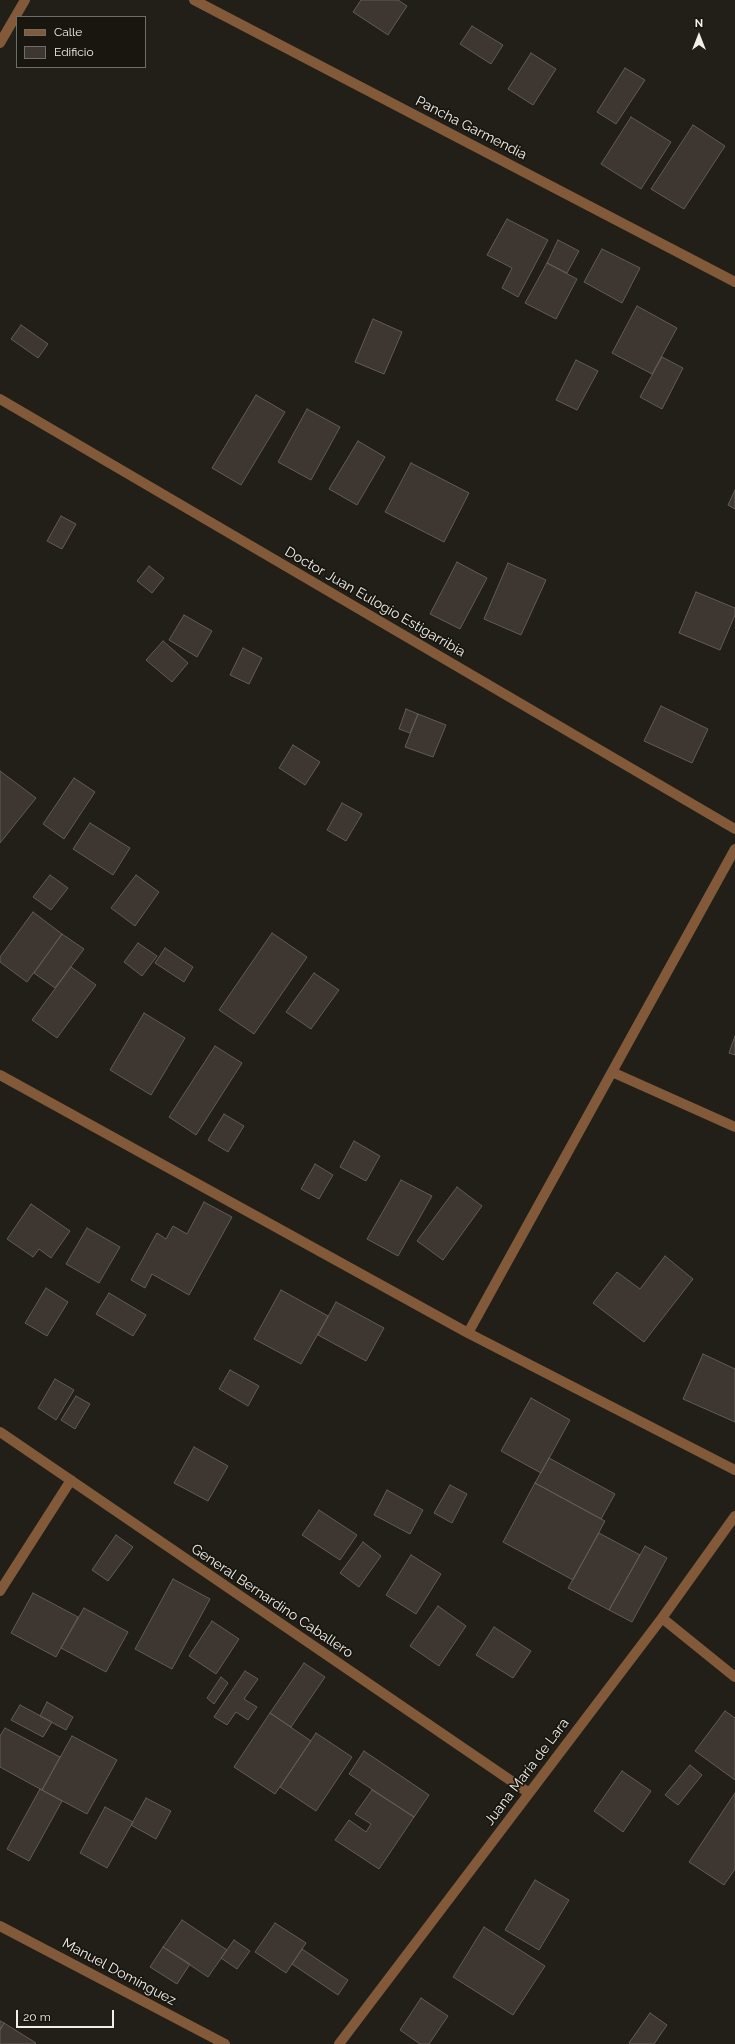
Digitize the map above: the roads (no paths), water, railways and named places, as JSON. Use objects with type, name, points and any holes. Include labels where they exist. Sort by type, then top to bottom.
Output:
[{"type":"street","points":[[0,44],[25,0]]},
{"type":"street","name":"Pancha Garmendia","points":[[194,0],[735,282]]},
{"type":"street","name":"Doctor Juan Eulogio Estigarribia","points":[[0,399],[735,829]]},
{"type":"street","points":[[468,1333],[735,849]]},
{"type":"street","points":[[612,1072],[735,1127]]},
{"type":"street","points":[[0,1075],[468,1333],[735,1470]]},
{"type":"street","name":"General Bernardino Caballero","points":[[0,1432],[529,1793]]},
{"type":"street","points":[[0,1591],[71,1480]]},
{"type":"street","name":"Juana María de Lara","points":[[339,2044],[662,1618],[735,1516]]},
{"type":"street","points":[[662,1618],[735,1677]]},
{"type":"street","name":"Manuel Domínguez","points":[[0,1926],[225,2044]]}]
